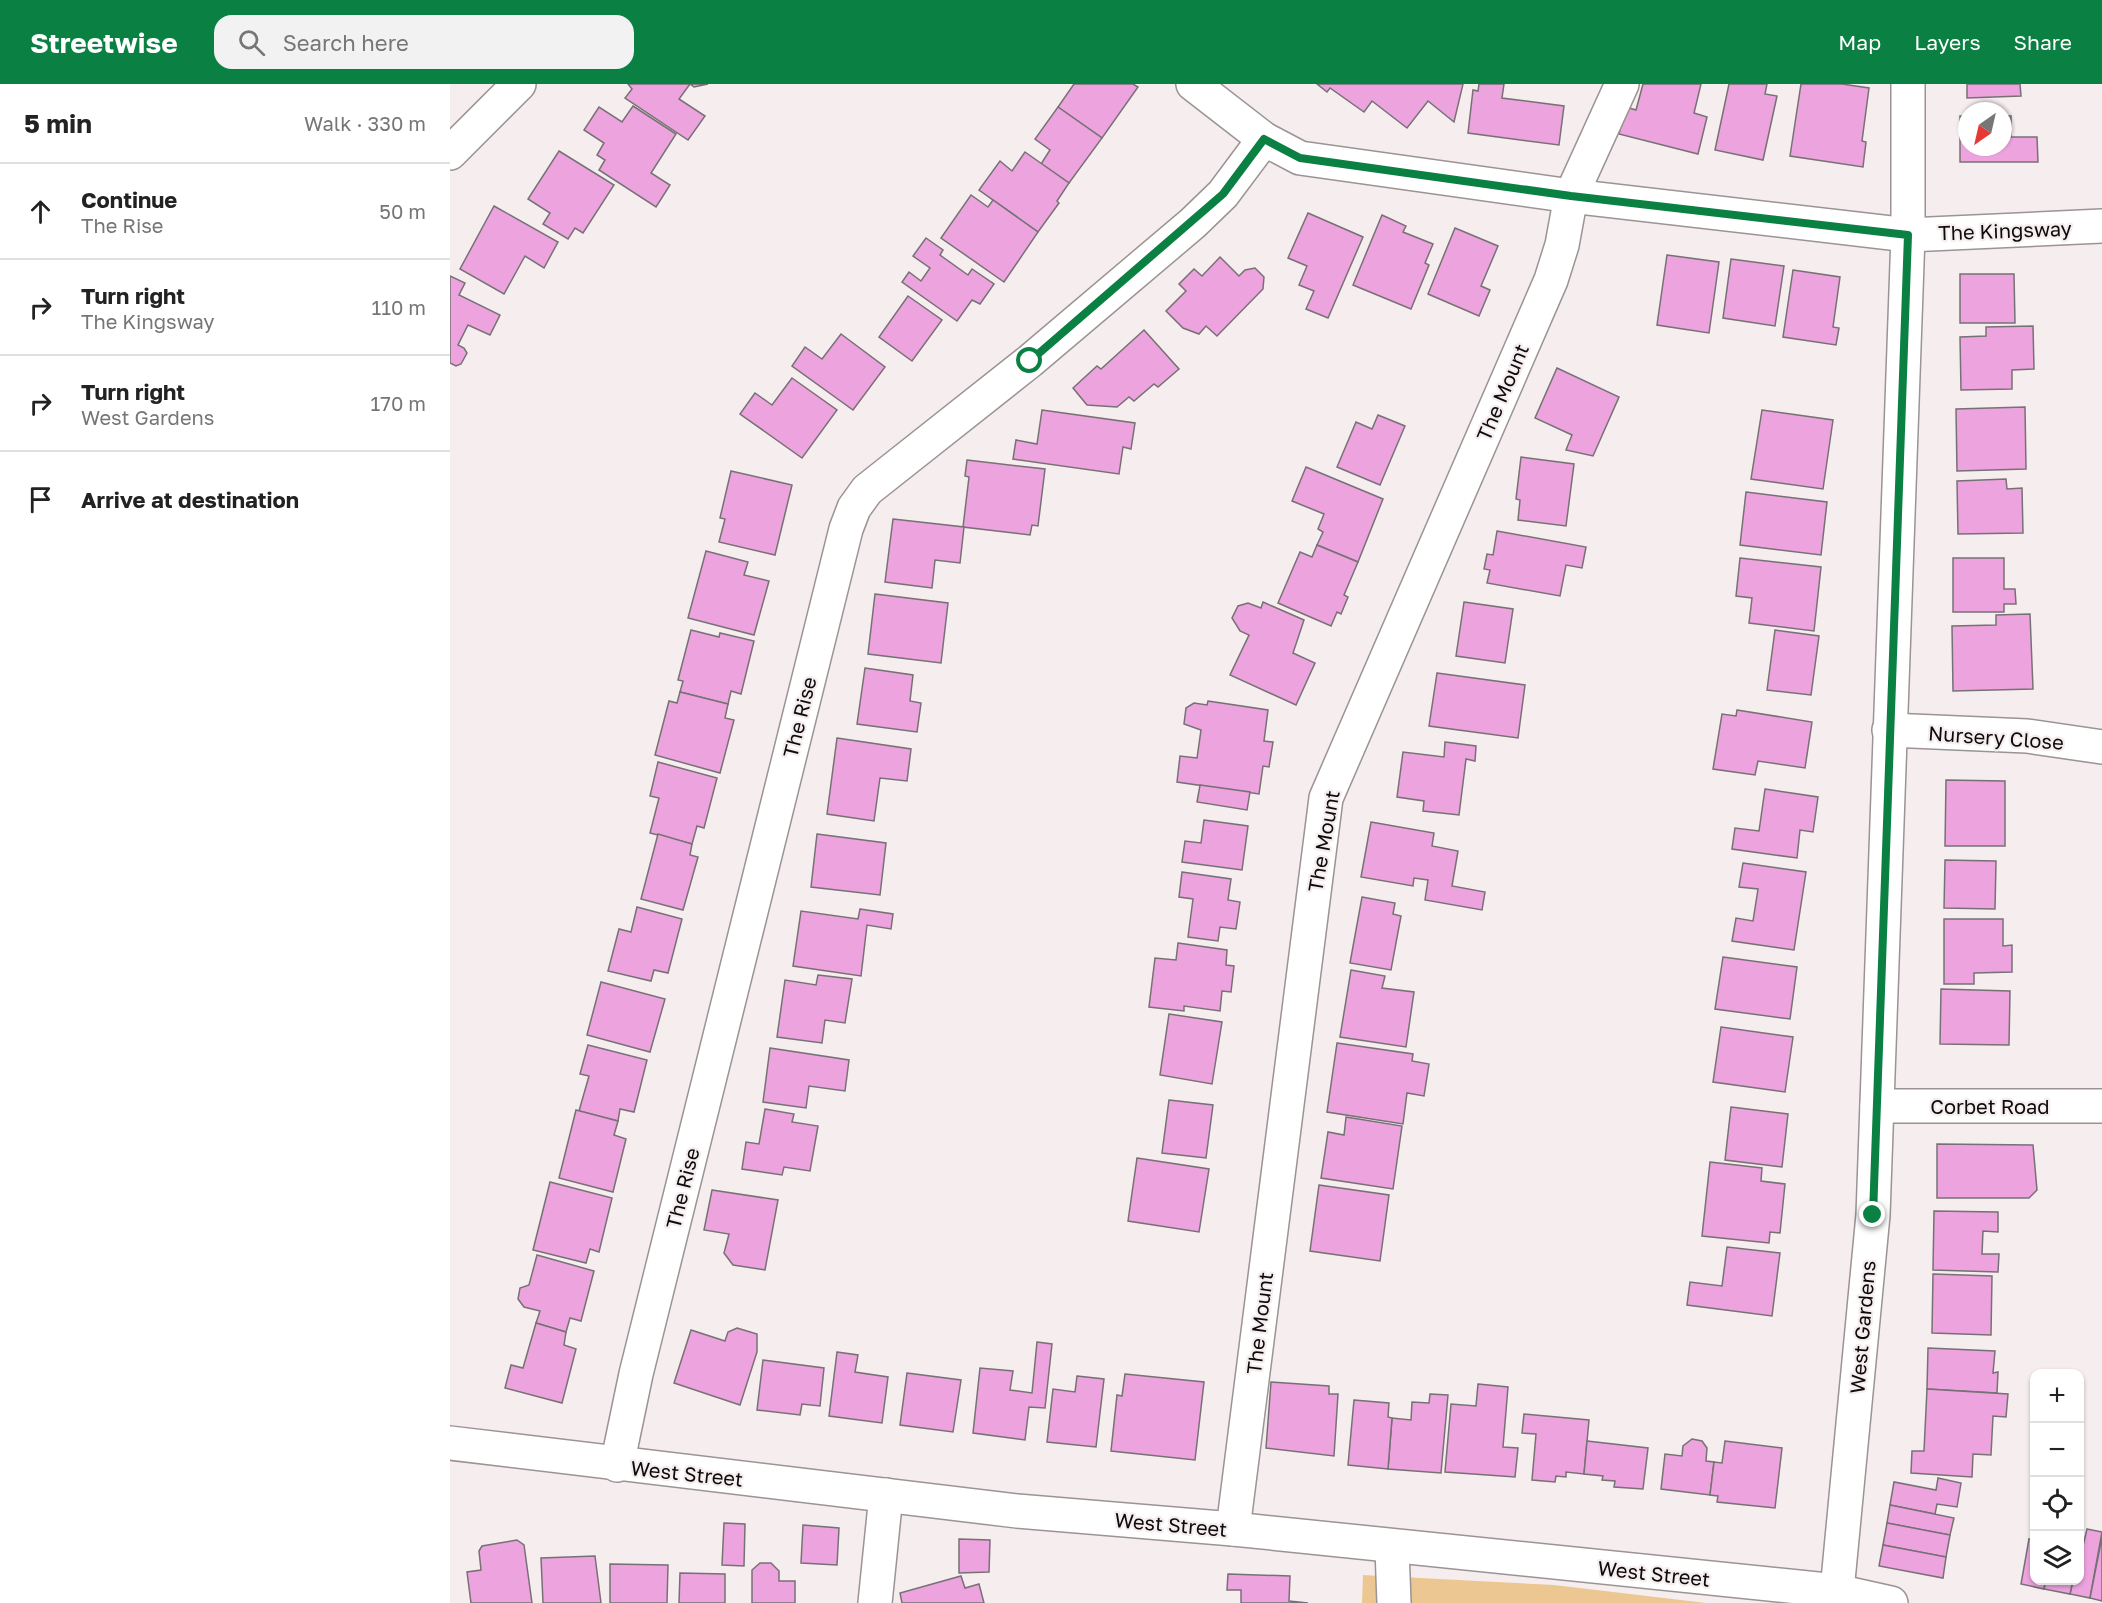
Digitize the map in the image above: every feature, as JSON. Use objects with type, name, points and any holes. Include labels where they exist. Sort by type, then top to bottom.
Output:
[{"type":"street","points":[[450,153],[519,84]]},
{"type":"street","name":"The Kingsway","points":[[1193,84],[1264,139],[1300,158],[1571,196],[1908,235],[2102,226]]},
{"type":"street","name":"The Mount","points":[[1233,1529],[1326,798],[1551,280],[1562,245],[1571,196],[1622,84]]},
{"type":"street","points":[[1908,84],[1908,235]]},
{"type":"street","name":"The Rise","points":[[617,1465],[636,1374],[782,782],[846,529],[854,508],[867,490],[1030,361],[1193,222],[1223,194],[1264,139]]},
{"type":"street","name":"West Gardens","points":[[1837,1591],[1873,1215],[1908,235]]},
{"type":"street","name":"Nursery Close","points":[[1889,730],[2027,736],[2102,747]]},
{"type":"street","name":"Corbet Road","points":[[1877,1106],[2102,1106]]},
{"type":"street","name":"West Street","points":[[450,1443],[617,1465],[1017,1511],[1233,1529],[1392,1548],[1837,1591],[1891,1603]]},
{"type":"street","points":[[875,1603],[886,1495]]},
{"type":"street","points":[[1392,1548],[1394,1603]]},
{"type":"shaded area","points":[[1363,1575],[1554,1585],[1706,1603],[1362,1603]]},
{"type":"building","points":[[628,84],[690,84],[679,99],[705,116],[688,140],[625,98],[632,89]]},
{"type":"building","points":[[690,84],[708,84],[694,87]]},
{"type":"building","points":[[1074,84],[1133,84],[1138,87],[1102,138],[1058,107]]},
{"type":"building","points":[[1317,84],[1463,84],[1454,122],[1428,101],[1407,128],[1372,101],[1364,112],[1330,88],[1327,92]]},
{"type":"building","points":[[1479,84],[1504,84],[1502,98],[1564,106],[1559,145],[1468,133],[1473,90],[1478,91]]},
{"type":"building","points":[[1643,84],[1701,84],[1694,113],[1707,117],[1698,154],[1619,134],[1626,107],[1636,110]]},
{"type":"building","points":[[1729,84],[1767,84],[1765,94],[1777,96],[1763,160],[1715,150]]},
{"type":"building","points":[[1801,84],[1842,84],[1869,88],[1862,141],[1866,142],[1863,167],[1790,156]]},
{"type":"building","points":[[1967,84],[2020,84],[2021,96],[1967,98]]},
{"type":"building","points":[[633,106],[676,134],[651,173],[670,185],[656,207],[599,170],[605,160],[597,155],[604,143],[584,130],[599,107],[622,122]]},
{"type":"building","points":[[1058,107],[1102,138],[1069,183],[1041,164],[1050,150],[1035,139]]},
{"type":"building","points":[[2012,137],[2037,137],[2038,162],[1960,162],[1960,156],[2012,156]]},
{"type":"building","points":[[559,151],[614,185],[583,233],[575,228],[568,239],[543,224],[550,213],[528,199]]},
{"type":"building","points":[[1025,152],[1069,183],[1057,201],[1059,203],[1038,232],[979,190],[1000,161],[1012,171]]},
{"type":"building","points":[[971,195],[988,207],[993,200],[1038,232],[1004,282],[941,238]]},
{"type":"building","points":[[494,206],[558,242],[544,268],[525,256],[504,294],[460,269]]},
{"type":"building","points":[[1308,213],[1363,237],[1328,318],[1306,309],[1314,291],[1299,285],[1307,266],[1288,258]]},
{"type":"building","points":[[1382,215],[1406,226],[1403,232],[1433,244],[1425,263],[1429,265],[1411,309],[1353,285]]},
{"type":"building","points":[[1455,228],[1498,246],[1481,286],[1490,290],[1479,316],[1428,294]]},
{"type":"building","points":[[926,238],[943,250],[940,255],[968,275],[972,269],[994,284],[980,304],[972,300],[957,321],[902,282],[909,272],[921,281],[930,268],[913,256]]},
{"type":"building","points":[[1667,255],[1719,262],[1709,333],[1657,325]]},
{"type":"building","points":[[1220,257],[1239,276],[1245,270],[1255,268],[1264,277],[1263,289],[1217,336],[1206,326],[1199,334],[1183,328],[1166,311],[1186,291],[1179,284],[1194,269],[1202,276]]},
{"type":"building","points":[[1731,259],[1784,266],[1775,326],[1723,318]]},
{"type":"building","points":[[1793,270],[1840,277],[1833,327],[1839,328],[1836,345],[1783,337]]},
{"type":"building","points":[[1960,274],[2014,274],[2015,323],[1960,323]]},
{"type":"building","points":[[450,276],[465,283],[459,295],[500,315],[490,335],[468,325],[458,345],[467,353],[461,364],[456,366],[450,363]]},
{"type":"building","points":[[908,296],[942,320],[912,361],[879,337]]},
{"type":"building","points":[[2033,326],[2034,369],[2012,370],[2012,389],[1961,390],[1960,337],[1986,336],[1986,327]]},
{"type":"building","points":[[1144,330],[1179,369],[1158,387],[1154,384],[1134,401],[1129,397],[1117,407],[1087,405],[1073,388],[1097,366],[1101,369]]},
{"type":"building","points":[[841,334],[885,367],[853,410],[792,366],[805,347],[822,359]]},
{"type":"building","points":[[1557,368],[1619,397],[1593,456],[1566,450],[1572,435],[1535,418]]},
{"type":"building","points":[[792,378],[837,410],[802,458],[740,414],[755,393],[772,405]]},
{"type":"building","points":[[2025,407],[2026,469],[1957,471],[1956,409]]},
{"type":"building","points":[[1042,410],[1135,423],[1131,449],[1123,447],[1119,474],[1013,459],[1016,440],[1037,444]]},
{"type":"building","points":[[1762,410],[1833,420],[1823,489],[1751,479]]},
{"type":"building","points":[[1378,415],[1405,426],[1380,485],[1337,467],[1356,422],[1372,429]]},
{"type":"building","points":[[1521,457],[1574,464],[1566,526],[1518,520],[1520,500],[1516,499]]},
{"type":"building","points":[[967,460],[1045,469],[1038,526],[1032,525],[1030,535],[963,527],[969,477],[965,476]]},
{"type":"building","points":[[1306,467],[1383,499],[1358,562],[1317,545],[1323,532],[1318,529],[1324,514],[1292,501]]},
{"type":"building","points":[[731,471],[792,485],[775,555],[719,542],[725,519],[720,518]]},
{"type":"building","points":[[2006,479],[2007,489],[2022,488],[2023,533],[1958,534],[1957,481]]},
{"type":"building","points":[[1746,492],[1827,502],[1821,555],[1740,545]]},
{"type":"building","points":[[893,519],[964,527],[960,563],[935,560],[932,588],[885,582]]},
{"type":"building","points":[[1497,531],[1586,547],[1582,568],[1566,565],[1560,596],[1487,583],[1490,570],[1484,569],[1487,554],[1493,555]]},
{"type":"building","points":[[1317,545],[1358,562],[1344,595],[1348,597],[1341,614],[1337,612],[1331,626],[1278,603],[1300,552],[1312,557]]},
{"type":"building","points":[[706,551],[748,562],[744,575],[769,581],[754,635],[688,618]]},
{"type":"building","points":[[1740,558],[1821,567],[1814,631],[1749,623],[1752,598],[1736,596]]},
{"type":"building","points":[[1953,558],[2004,558],[2004,589],[2015,589],[2016,604],[2004,604],[2004,612],[1953,612]]},
{"type":"building","points":[[875,594],[948,603],[941,663],[868,654]]},
{"type":"building","points":[[1263,602],[1304,620],[1293,653],[1315,663],[1296,705],[1230,675],[1249,635],[1240,631],[1232,618],[1238,606],[1248,603],[1261,608]]},
{"type":"building","points":[[1464,602],[1513,609],[1505,663],[1456,656]]},
{"type":"building","points":[[2030,614],[2033,689],[1953,691],[1952,626],[1996,625],[1996,615]]},
{"type":"building","points":[[691,630],[719,637],[720,633],[754,641],[741,694],[731,691],[728,704],[680,692],[683,681],[678,680]]},
{"type":"building","points":[[1775,630],[1819,636],[1811,695],[1767,690]]},
{"type":"building","points":[[865,668],[913,675],[910,701],[921,703],[917,732],[857,724]]},
{"type":"building","points":[[1437,673],[1525,685],[1518,738],[1429,726]]},
{"type":"building","points":[[680,692],[728,704],[725,718],[734,720],[720,773],[655,755],[669,701],[677,703]]},
{"type":"building","points":[[1208,701],[1268,710],[1264,741],[1273,742],[1269,767],[1263,766],[1259,794],[1177,782],[1180,756],[1197,758],[1201,730],[1184,724],[1186,708],[1194,703],[1207,705]]},
{"type":"building","points":[[1737,710],[1812,722],[1805,768],[1758,761],[1755,775],[1713,769],[1722,714],[1736,716]]},
{"type":"building","points":[[837,738],[911,749],[907,781],[880,778],[874,821],[827,814]]},
{"type":"building","points":[[1445,742],[1476,746],[1475,761],[1466,759],[1459,815],[1423,811],[1424,801],[1397,797],[1403,752],[1444,757]]},
{"type":"building","points":[[658,762],[717,778],[704,828],[697,826],[692,844],[650,833],[659,798],[650,796]]},
{"type":"building","points":[[1946,780],[2005,781],[2005,846],[1945,846]]},
{"type":"building","points":[[1200,785],[1250,792],[1247,810],[1197,802]]},
{"type":"building","points":[[1765,789],[1818,797],[1813,832],[1800,830],[1797,858],[1732,849],[1735,828],[1759,831]]},
{"type":"building","points":[[1204,820],[1248,826],[1242,870],[1182,862],[1185,841],[1201,843]]},
{"type":"building","points":[[1371,822],[1434,833],[1432,846],[1458,851],[1452,886],[1485,892],[1482,910],[1425,900],[1428,880],[1414,878],[1413,886],[1361,877]]},
{"type":"building","points":[[658,834],[692,844],[690,855],[698,857],[683,910],[641,899]]},
{"type":"building","points":[[817,834],[886,843],[880,895],[811,887]]},
{"type":"building","points":[[1945,860],[1996,861],[1995,909],[1944,908]]},
{"type":"building","points":[[1743,863],[1806,872],[1794,950],[1732,941],[1736,918],[1753,921],[1758,889],[1739,887]]},
{"type":"building","points":[[1182,872],[1231,879],[1228,900],[1240,902],[1236,929],[1220,927],[1218,941],[1188,937],[1193,899],[1179,897]]},
{"type":"building","points":[[1362,897],[1395,903],[1393,914],[1401,916],[1391,970],[1350,963]]},
{"type":"building","points":[[637,907],[682,919],[668,973],[654,970],[651,981],[608,971],[619,929],[631,932]]},
{"type":"building","points":[[860,909],[893,914],[891,929],[867,925],[861,976],[793,966],[801,911],[858,919]]},
{"type":"building","points":[[1944,919],[2003,919],[2003,946],[2012,945],[2012,972],[1974,973],[1974,984],[1944,984]]},
{"type":"building","points":[[1178,943],[1227,950],[1226,965],[1234,966],[1231,992],[1222,991],[1220,1011],[1184,1006],[1184,1011],[1149,1007],[1155,958],[1176,960]]},
{"type":"building","points":[[1723,957],[1797,967],[1790,1019],[1715,1009]]},
{"type":"building","points":[[1351,970],[1385,976],[1382,988],[1414,992],[1406,1047],[1340,1037]]},
{"type":"building","points":[[818,975],[852,979],[845,1023],[825,1020],[822,1043],[777,1037],[785,980],[816,985]]},
{"type":"building","points":[[601,982],[665,999],[650,1052],[587,1035]]},
{"type":"building","points":[[1941,989],[2010,991],[2009,1045],[1940,1044]]},
{"type":"building","points":[[1169,1014],[1222,1022],[1212,1084],[1160,1075]]},
{"type":"building","points":[[1721,1027],[1793,1037],[1785,1092],[1713,1082]]},
{"type":"building","points":[[1337,1043],[1413,1054],[1412,1061],[1429,1064],[1424,1096],[1407,1093],[1403,1124],[1327,1112]]},
{"type":"building","points":[[588,1045],[647,1060],[634,1112],[620,1109],[618,1121],[579,1111],[589,1076],[580,1074]]},
{"type":"building","points":[[770,1048],[849,1060],[845,1091],[809,1086],[806,1108],[763,1102]]},
{"type":"building","points":[[1169,1100],[1213,1105],[1206,1158],[1162,1153]]},
{"type":"building","points":[[1731,1107],[1788,1114],[1782,1167],[1725,1160]]},
{"type":"building","points":[[765,1109],[794,1114],[792,1122],[818,1126],[810,1171],[784,1167],[782,1175],[742,1169],[746,1142],[759,1144]]},
{"type":"building","points":[[576,1110],[618,1121],[614,1135],[626,1139],[613,1192],[559,1178]]},
{"type":"building","points":[[1346,1117],[1402,1126],[1393,1189],[1321,1178],[1328,1132],[1344,1135]]},
{"type":"building","points":[[1937,1144],[2033,1145],[2037,1190],[2029,1198],[1937,1198]]},
{"type":"building","points":[[1137,1158],[1209,1169],[1199,1232],[1128,1221]]},
{"type":"building","points":[[1710,1162],[1762,1168],[1761,1181],[1785,1184],[1780,1233],[1770,1232],[1769,1243],[1702,1236]]},
{"type":"building","points":[[550,1182],[612,1198],[599,1252],[590,1249],[586,1263],[533,1250]]},
{"type":"building","points":[[1319,1185],[1389,1195],[1380,1261],[1310,1251]]},
{"type":"building","points":[[712,1190],[778,1200],[765,1270],[733,1265],[724,1253],[729,1234],[704,1230]]},
{"type":"building","points":[[1934,1211],[1998,1212],[1998,1232],[1983,1231],[1982,1254],[1999,1254],[1998,1272],[1933,1270]]},
{"type":"building","points":[[1727,1247],[1780,1253],[1772,1316],[1687,1305],[1690,1282],[1722,1286]]},
{"type":"building","points":[[537,1255],[594,1271],[581,1321],[570,1318],[566,1332],[536,1323],[540,1311],[524,1307],[518,1299],[520,1288],[529,1285]]},
{"type":"building","points":[[1933,1274],[1992,1276],[1991,1335],[1932,1333]]},
{"type":"building","points":[[536,1323],[566,1332],[564,1345],[576,1349],[562,1403],[505,1388],[511,1365],[523,1368]]},
{"type":"building","points":[[737,1328],[757,1334],[757,1352],[740,1405],[674,1383],[691,1330],[725,1341],[728,1332]]},
{"type":"building","points":[[1037,1342],[1052,1344],[1045,1408],[1029,1407],[1025,1440],[973,1433],[980,1368],[1013,1371],[1010,1390],[1032,1393]]},
{"type":"building","points":[[1928,1348],[1995,1351],[1993,1373],[1998,1372],[1997,1393],[1927,1389]]},
{"type":"building","points":[[837,1352],[858,1355],[855,1372],[888,1377],[882,1423],[829,1416]]},
{"type":"building","points":[[763,1360],[824,1368],[820,1406],[802,1404],[800,1415],[757,1410]]},
{"type":"building","points":[[907,1373],[961,1380],[953,1432],[900,1425]]},
{"type":"building","points":[[1125,1374],[1204,1382],[1195,1460],[1111,1451],[1117,1395],[1122,1396]]},
{"type":"building","points":[[1077,1376],[1104,1379],[1096,1447],[1047,1442],[1053,1389],[1075,1392]]},
{"type":"building","points":[[1271,1382],[1329,1386],[1329,1394],[1338,1394],[1334,1456],[1266,1448]]},
{"type":"building","points":[[1478,1384],[1508,1387],[1503,1447],[1518,1448],[1515,1477],[1445,1472],[1451,1404],[1476,1406]]},
{"type":"building","points":[[1927,1389],[2008,1394],[2006,1417],[1993,1416],[1991,1455],[1973,1454],[1972,1477],[1911,1473],[1912,1451],[1924,1451]]},
{"type":"building","points":[[1430,1394],[1448,1395],[1441,1473],[1388,1469],[1392,1418],[1411,1420],[1412,1402],[1429,1403]]},
{"type":"building","points":[[1354,1400],[1389,1403],[1388,1417],[1392,1418],[1388,1469],[1348,1465]]},
{"type":"building","points":[[1524,1414],[1589,1420],[1584,1474],[1566,1472],[1566,1477],[1556,1476],[1555,1482],[1532,1480],[1536,1434],[1522,1433]]},
{"type":"building","points":[[1692,1439],[1702,1441],[1707,1448],[1706,1461],[1714,1462],[1710,1495],[1661,1489],[1665,1454],[1682,1456],[1683,1446]]},
{"type":"building","points":[[1587,1441],[1648,1448],[1643,1489],[1614,1487],[1615,1481],[1602,1480],[1603,1476],[1584,1474]]},
{"type":"building","points":[[1725,1441],[1782,1448],[1775,1508],[1717,1502],[1718,1496],[1710,1495],[1714,1462],[1722,1463]]},
{"type":"building","points":[[1938,1478],[1961,1483],[1957,1507],[1937,1504],[1935,1514],[1890,1505],[1894,1482],[1936,1490]]},
{"type":"building","points":[[1890,1505],[1954,1518],[1950,1535],[1887,1523]]},
{"type":"building","points":[[724,1523],[745,1524],[744,1566],[722,1565]]},
{"type":"building","points":[[1887,1523],[1950,1535],[1946,1557],[1883,1545]]},
{"type":"building","points":[[803,1525],[839,1528],[837,1565],[801,1563]]},
{"type":"building","points":[[2087,1529],[2102,1532],[2090,1598],[2070,1594],[2072,1585],[2084,1585],[2084,1542]]},
{"type":"building","points":[[2102,1537],[2102,1601],[2090,1598]]},
{"type":"building","points":[[959,1539],[990,1540],[989,1572],[959,1573]]},
{"type":"building","points":[[2029,1539],[2030,1585],[2045,1585],[2044,1589],[2021,1584]]},
{"type":"building","points":[[517,1540],[524,1545],[532,1603],[471,1603],[467,1572],[481,1570],[479,1551],[482,1546]]},
{"type":"building","points":[[1883,1545],[1946,1557],[1943,1578],[1879,1566]]},
{"type":"building","points":[[595,1556],[601,1603],[543,1603],[541,1558]]},
{"type":"building","points":[[760,1563],[771,1563],[779,1571],[779,1581],[795,1581],[795,1603],[752,1603],[752,1570]]},
{"type":"building","points":[[610,1564],[668,1565],[667,1603],[610,1603]]},
{"type":"building","points":[[680,1573],[725,1574],[725,1603],[679,1603]]},
{"type":"building","points":[[1228,1574],[1290,1576],[1289,1601],[1308,1603],[1241,1603],[1241,1590],[1227,1590]]},
{"type":"building","points":[[961,1576],[965,1588],[979,1584],[984,1603],[902,1603],[900,1593]]},
{"type":"building","points":[[2045,1585],[2072,1585],[2070,1594],[2044,1589]]},
{"type":"route","points":[[1030,361],[1223,194],[1264,139],[1300,158],[1571,196],[1908,235],[1873,1215]]}]
